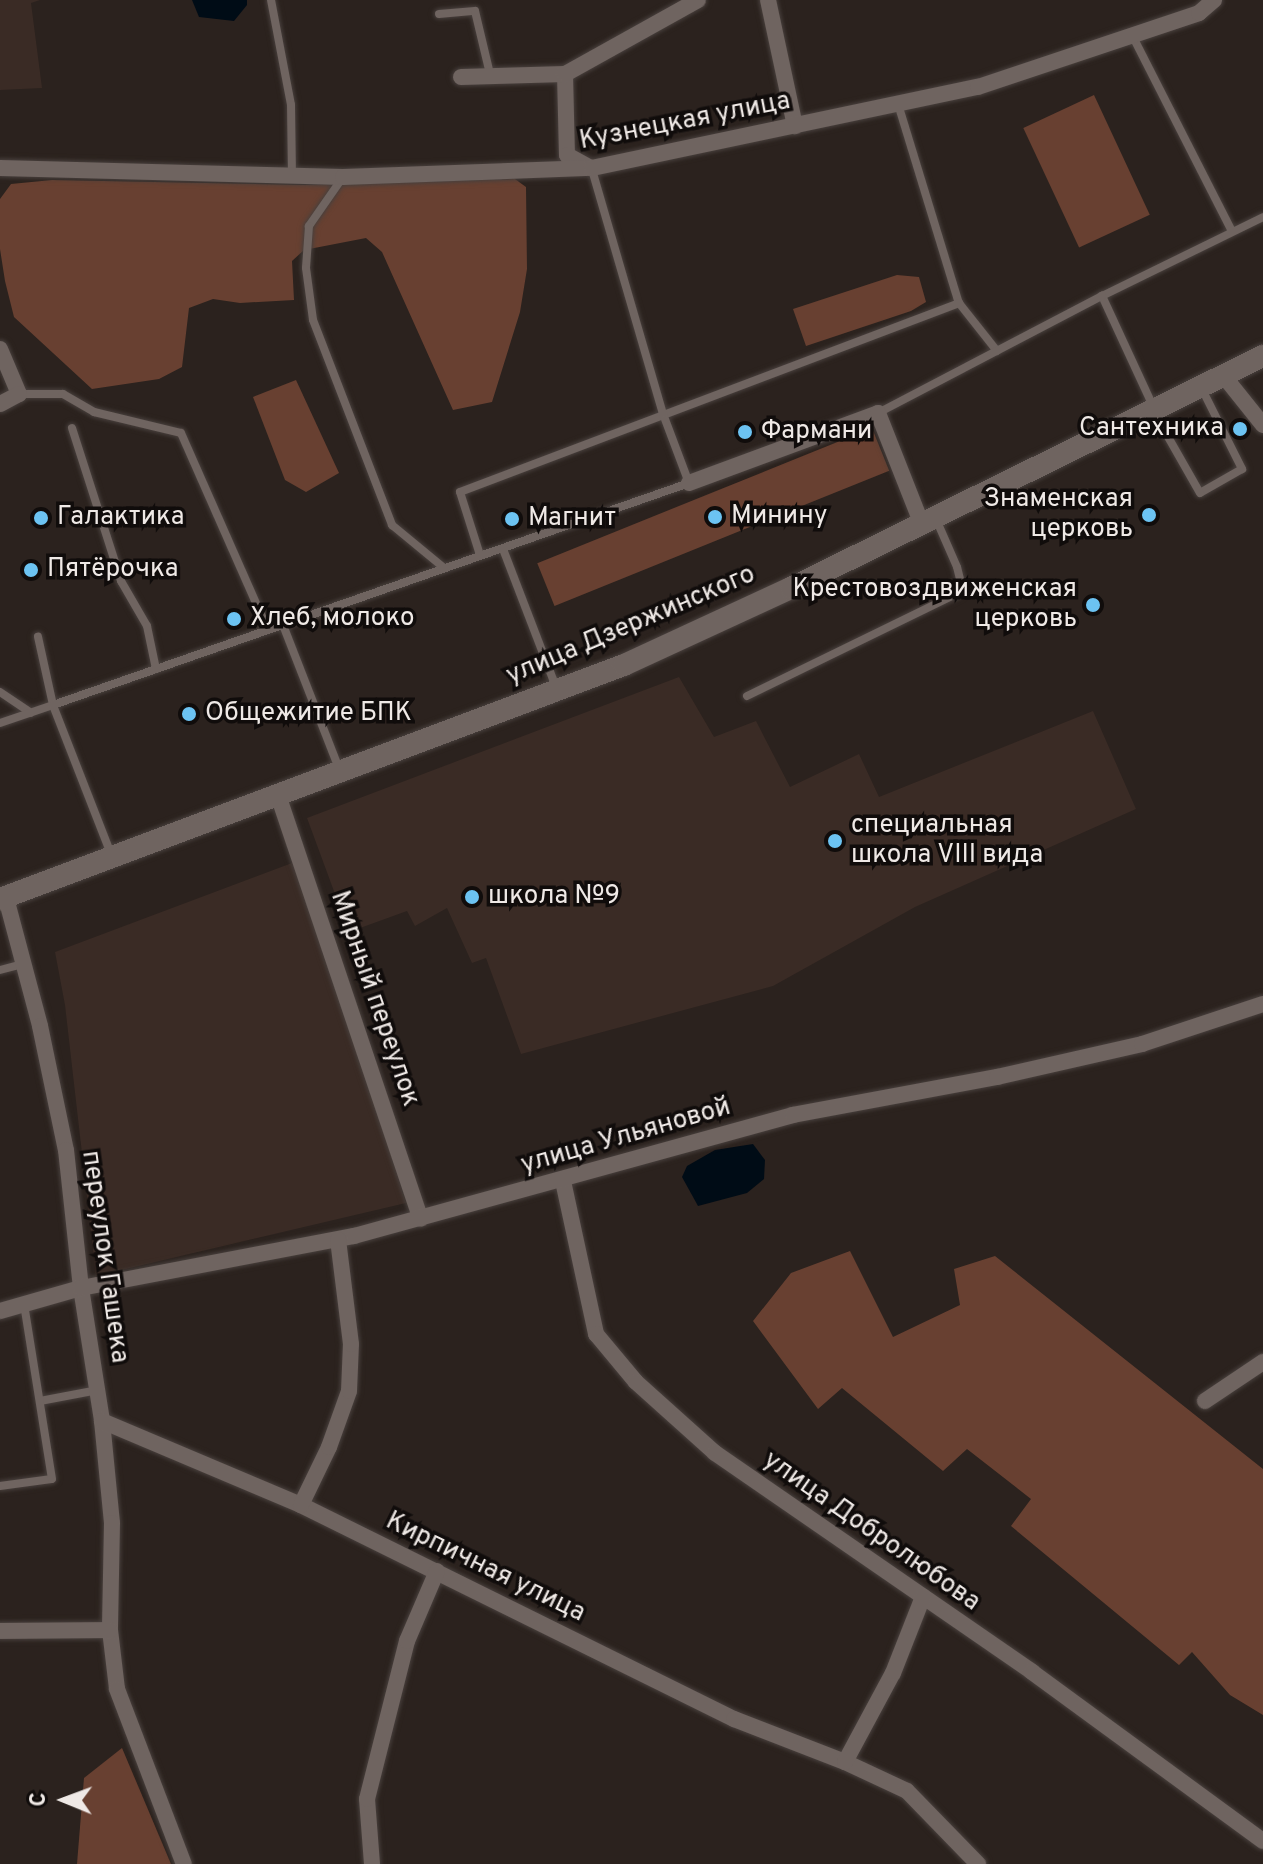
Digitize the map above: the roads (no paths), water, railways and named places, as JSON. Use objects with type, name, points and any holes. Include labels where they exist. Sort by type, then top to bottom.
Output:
[{"type":"main road","name":"улица Дзержинского","points":[[3,898],[557,691],[694,633],[1263,356]]},
{"type":"street","points":[[461,77],[565,74],[698,0]]},
{"type":"street","points":[[768,0],[795,126]]},
{"type":"street","name":"Кузнецкая улица","points":[[0,168],[343,177],[592,168],[978,87],[1199,13],[1214,0]]},
{"type":"street","points":[[565,74],[567,155],[592,168]]},
{"type":"street","points":[[0,349],[19,394],[0,404]]},
{"type":"street","points":[[1223,375],[1263,425]]},
{"type":"street","points":[[689,483],[878,413],[928,519]]},
{"type":"street","name":"Мирный переулок","points":[[278,795],[421,1219]]},
{"type":"street","name":"переулок Гашека","points":[[3,898],[23,964],[66,1150],[81,1288],[102,1421],[112,1523],[110,1630],[117,1689],[184,1864]]},
{"type":"street","name":"улица Ульяновой","points":[[0,1311],[81,1288],[338,1240],[563,1181],[793,1115],[997,1077],[1142,1044],[1263,1004]]},
{"type":"street","name":"улица Добролюбова","points":[[563,1181],[596,1334],[636,1382],[715,1453],[923,1597],[1263,1841]]},
{"type":"street","points":[[301,1505],[329,1447],[349,1391],[351,1344],[338,1240]]},
{"type":"street","points":[[1205,1401],[1263,1362]]},
{"type":"street","name":"Кирпичная улица","points":[[102,1421],[301,1505],[734,1719],[845,1762],[907,1791],[978,1864]]},
{"type":"street","points":[[372,1864],[367,1799],[407,1641],[437,1571]]},
{"type":"street","points":[[845,1762],[893,1673],[923,1597]]},
{"type":"street","points":[[0,1631],[110,1630]]},
{"type":"lane","points":[[271,0],[291,105],[292,176]]},
{"type":"lane","points":[[439,14],[475,11],[490,74]]},
{"type":"lane","points":[[1132,34],[1232,231]]},
{"type":"lane","points":[[898,104],[959,303],[997,351]]},
{"type":"lane","points":[[0,723],[689,483],[663,414],[592,168]]},
{"type":"lane","points":[[343,177],[309,226],[306,268],[313,320],[392,525],[443,567]]},
{"type":"lane","points":[[878,413],[1102,296],[1263,217]]},
{"type":"lane","points":[[1102,296],[1164,430],[1200,493],[1242,469],[1200,386]]},
{"type":"lane","points":[[480,555],[460,492],[959,303]]},
{"type":"lane","points":[[19,394],[63,394],[94,412],[181,433],[268,630]]},
{"type":"lane","points":[[72,428],[121,581],[147,626],[156,669]]},
{"type":"lane","points":[[747,696],[958,593],[961,583],[957,567],[928,519]]},
{"type":"lane","points":[[503,549],[557,691]]},
{"type":"lane","points":[[283,625],[341,772]]},
{"type":"lane","points":[[38,637],[53,705],[113,859]]},
{"type":"lane","points":[[0,692],[31,713]]},
{"type":"lane","points":[[0,970],[23,964]]},
{"type":"lane","points":[[0,1486],[52,1479],[24,1304]]},
{"type":"lane","points":[[40,1401],[98,1390]]},
{"type":"place","name":"Сантехника","points":[[1240,429]]},
{"type":"place","name":"Фармани","points":[[745,432]]},
{"type":"place","name":"Знаменская церковь","points":[[1149,515]]},
{"type":"place","name":"Минину","points":[[715,517]]},
{"type":"place","name":"Галактика","points":[[41,518]]},
{"type":"place","name":"Магнит","points":[[512,519]]},
{"type":"place","name":"Пятёрочка","points":[[31,570]]},
{"type":"place","name":"Крестовоздвиженская церковь","points":[[1093,605]]},
{"type":"place","name":"Хлеб, молоко","points":[[234,619]]},
{"type":"place","name":"Общежитие БПК","points":[[189,714]]},
{"type":"place","name":"специальная школа VIII вида","points":[[835,841]]},
{"type":"place","name":"школа №9","points":[[472,897]]}]
